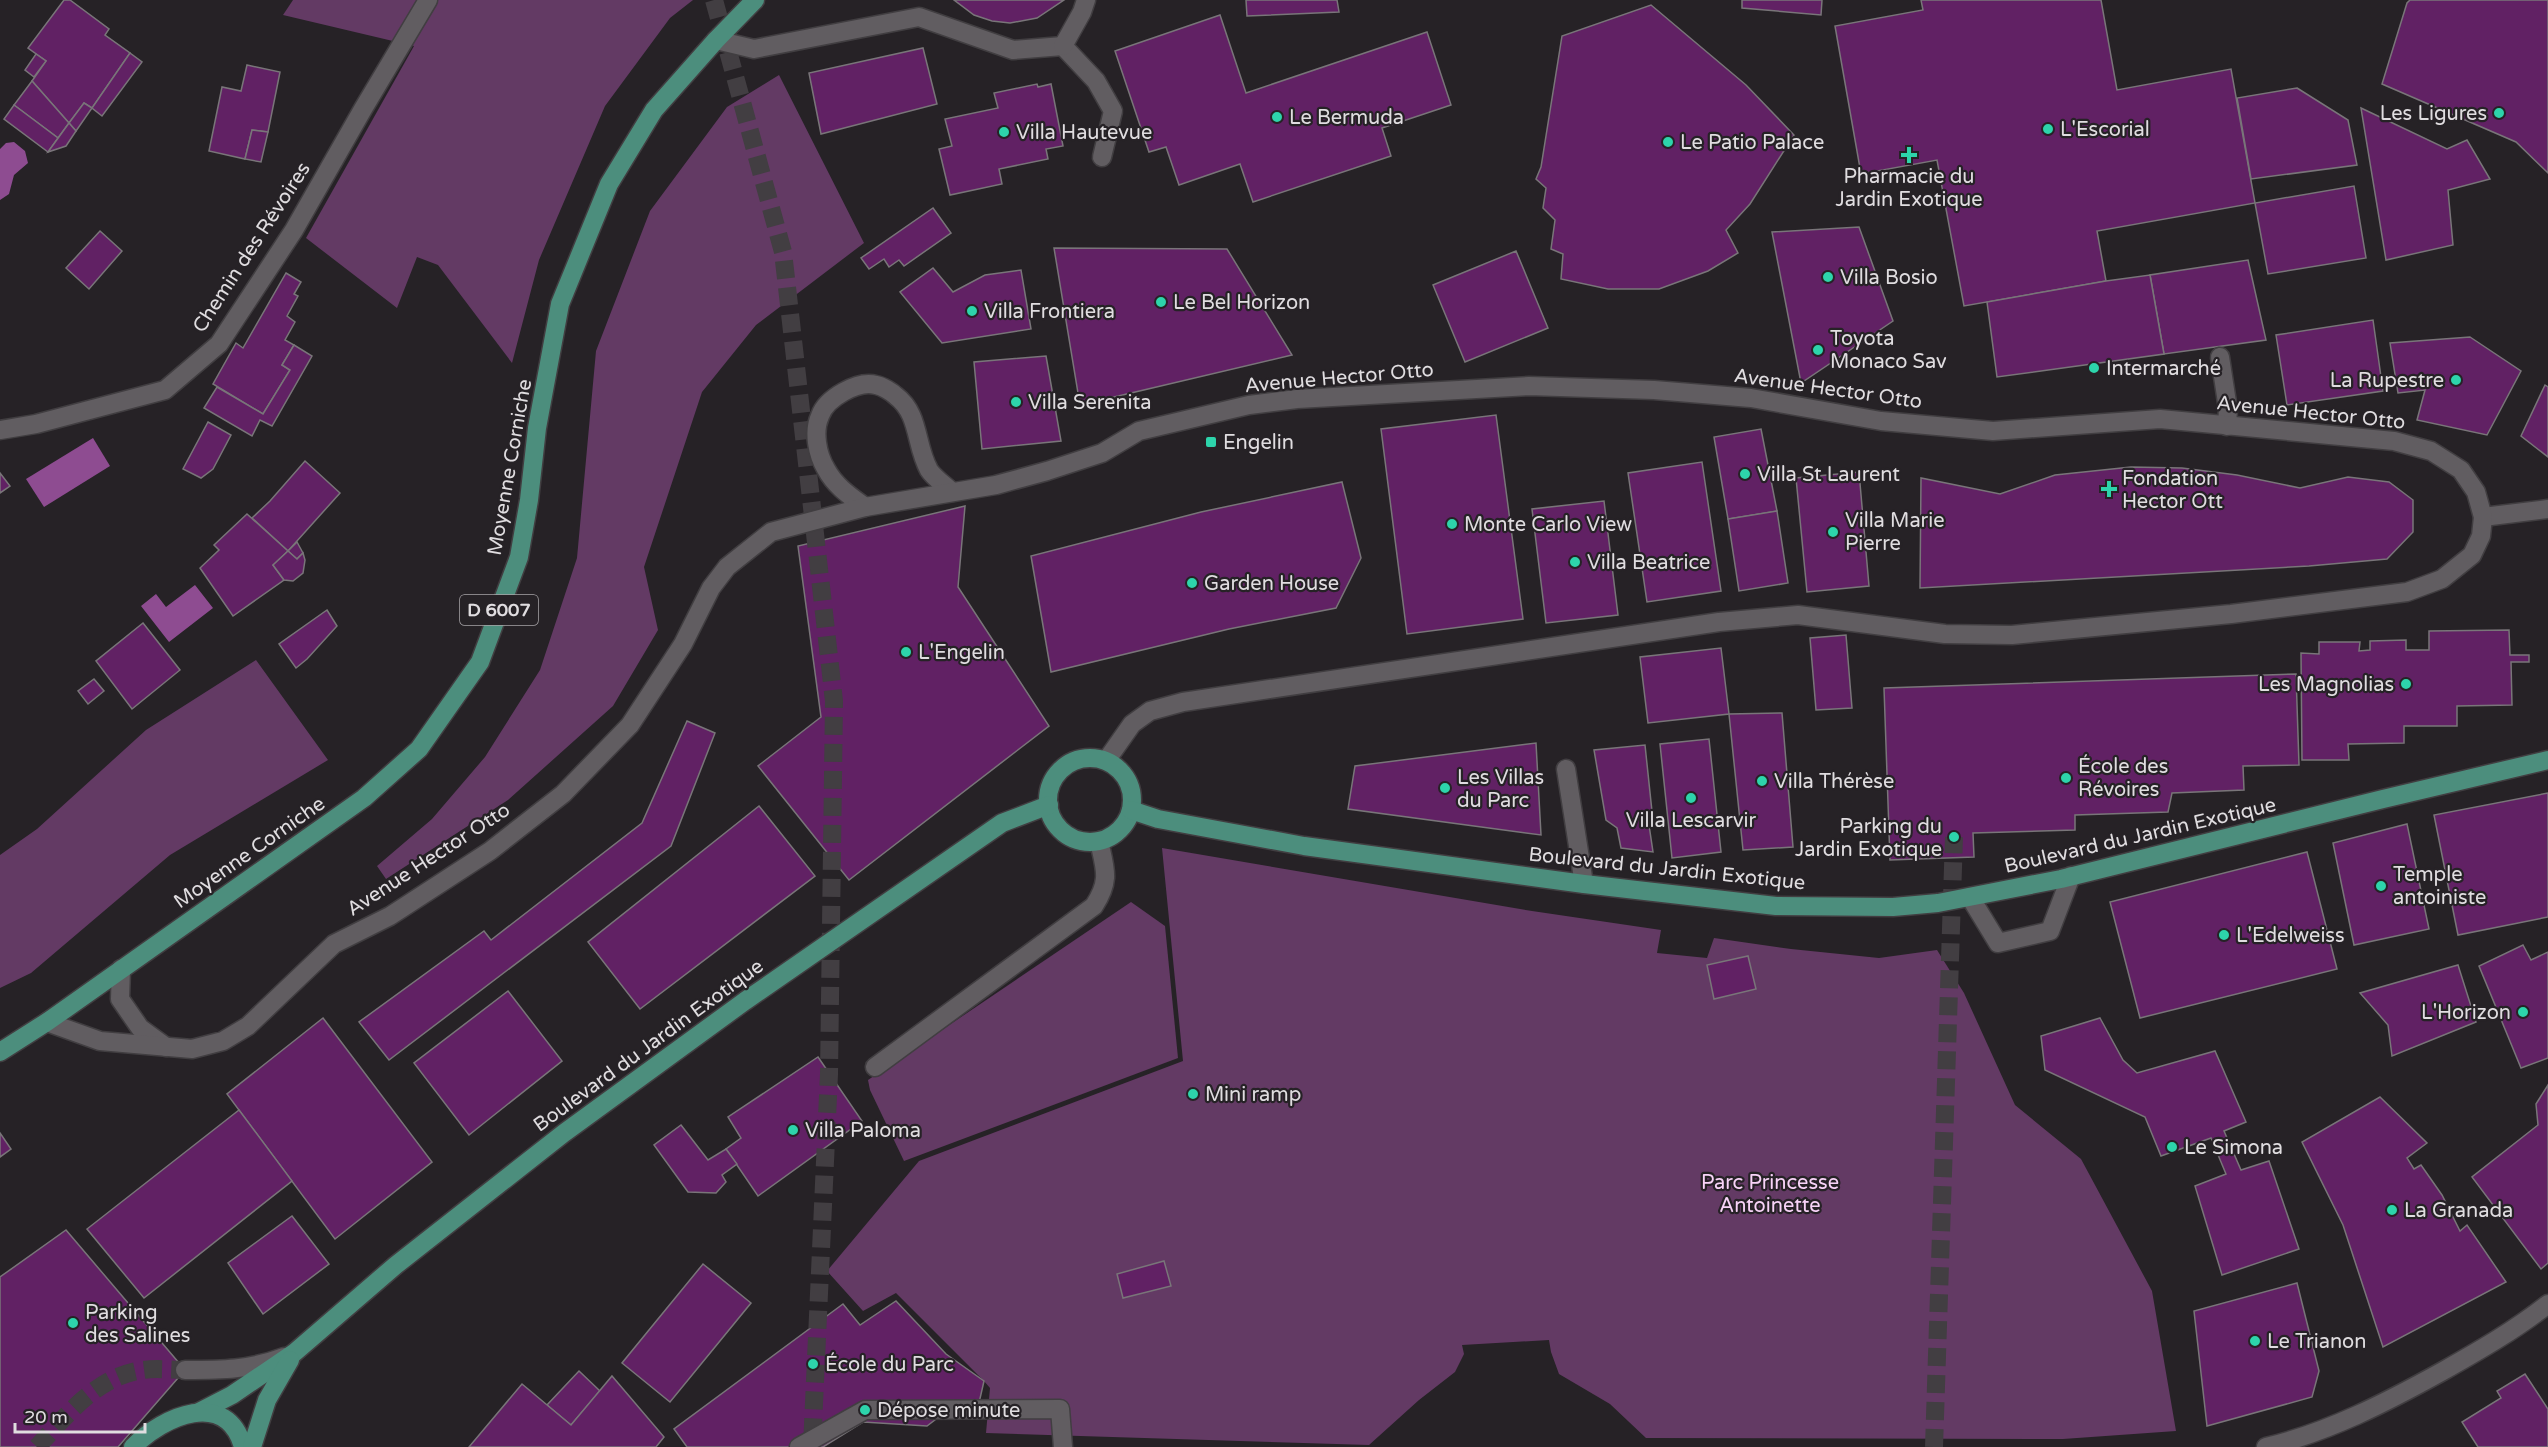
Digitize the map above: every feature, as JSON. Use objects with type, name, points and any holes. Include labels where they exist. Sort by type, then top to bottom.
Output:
[{"type":"main road","name":"Moyenne Corniche","points":[[0,1053],[364,798],[419,749],[480,662],[519,557],[529,500],[537,428],[560,304],[609,184],[654,110],[755,0]]},
{"type":"main road","points":[[1082,758],[1106,761],[1117,766],[1125,775],[1132,798],[1127,821],[1120,830],[1099,841],[1072,838],[1061,830],[1052,818],[1048,805],[1052,780],[1070,763],[1082,758]]},
{"type":"main road","name":"Boulevard du Jardin Exotique","points":[[1131,810],[1158,819],[1304,846],[1584,884],[1776,906],[1893,907],[1938,903],[2071,876],[2548,760]]},
{"type":"main road","name":"Boulevard du Jardin Exotique","points":[[134,1447],[156,1426],[177,1416],[199,1412],[232,1395],[294,1353],[470,1205],[678,1050],[1002,823],[1048,805]]},
{"type":"main road","name":"Boulevard du Jardin Exotique","points":[[252,1447],[267,1400],[294,1353]]},
{"type":"main road","points":[[199,1412],[216,1415],[230,1424],[241,1437],[243,1447]]},
{"type":"street","name":"Chemin des Révoires","points":[[0,430],[36,424],[165,390],[219,344],[294,230],[428,0]]},
{"type":"street","points":[[1063,45],[1083,12],[1086,0]]},
{"type":"street","points":[[716,40],[754,49],[919,17],[1013,50],[1063,45]]},
{"type":"street","points":[[1063,45],[1096,81],[1113,111],[1102,157]]},
{"type":"street","points":[[2220,357],[2228,409],[2227,426]]},
{"type":"street","points":[[865,507],[839,487],[825,468],[816,429],[820,414],[829,402],[850,388],[876,384],[895,395],[909,408],[930,471],[952,492]]},
{"type":"street","name":"Avenue Hector Otto","points":[[47,1022],[100,1041],[192,1049],[223,1041],[248,1026],[334,944],[390,916],[490,851],[562,794],[630,725],[683,644],[711,588],[727,567],[771,532],[865,507],[996,485],[1102,453],[1139,431],[1249,405],[1297,399],[1517,386],[1654,390],[1751,398],[1881,421],[1993,431],[2160,419],[2394,441],[2431,451],[2461,470],[2476,492],[2483,517]]},
{"type":"street","points":[[1106,761],[1132,724],[1150,711],[1183,702],[1719,622],[1798,615],[1945,634],[2012,635],[2231,614],[2408,592],[2442,579],[2472,555],[2481,536],[2483,517],[2548,509]]},
{"type":"street","points":[[1566,770],[1584,884]]},
{"type":"street","points":[[875,1067],[1094,906],[1104,890],[1105,869],[1099,841]]},
{"type":"street","points":[[1971,897],[1998,943],[2050,931],[2071,876]]},
{"type":"street","points":[[121,969],[120,999],[140,1028],[166,1047]]},
{"type":"street","points":[[2266,1447],[2340,1422],[2390,1401],[2512,1332],[2548,1304]]},
{"type":"street","points":[[185,1370],[234,1370],[262,1365],[294,1353]]},
{"type":"street","points":[[799,1447],[866,1410],[1060,1409],[1063,1447]]},
{"type":"green space","points":[[293,0],[693,0],[670,18],[605,106],[539,260],[512,363],[438,265],[417,257],[397,308],[306,238],[414,46],[283,15]]},
{"type":"green space","points":[[779,75],[864,243],[756,325],[702,392],[644,567],[658,630],[613,706],[508,800],[386,879],[377,866],[432,819],[485,757],[540,670],[577,558],[596,351],[650,211],[727,107]]},
{"type":"green space","points":[[256,660],[328,760],[170,855],[31,973],[0,988],[0,855],[37,829],[146,730]]},
{"type":"green space","name":"Parc Princesse Antoinette","points":[[1162,848],[1532,911],[1661,930],[1657,953],[1707,958],[1714,938],[1879,958],[1937,950],[1964,993],[2015,1105],[2081,1159],[2152,1291],[2176,1431],[2063,1439],[1646,1438],[1610,1404],[1559,1374],[1549,1340],[1462,1345],[1464,1354],[1455,1372],[1419,1400],[1369,1445],[986,1433],[990,1388],[984,1381],[896,1293],[863,1311],[827,1271],[919,1161],[1183,1061]]},
{"type":"green space","points":[[1131,902],[1165,926],[1178,1058],[904,1161],[870,1090],[868,1080]]},
{"type":"shaded area","points":[[14,142],[25,151],[28,163],[14,175],[9,194],[0,200],[0,149],[6,143]]},
{"type":"shaded area","points":[[93,438],[110,466],[44,507],[26,479]]},
{"type":"shaded area","points":[[195,585],[213,608],[169,642],[141,606],[156,594],[166,607]]},
{"type":"building","points":[[64,0],[70,0],[109,29],[105,35],[130,53],[92,108],[84,103],[69,123],[32,81],[46,61],[28,48]]},
{"type":"building","points":[[954,0],[1064,0],[1037,18],[1010,23],[992,21],[974,15]]},
{"type":"building","points":[[1246,0],[1337,0],[1339,12],[1247,16]]},
{"type":"building","points":[[1742,0],[1822,0],[1821,15],[1742,8]]},
{"type":"building","name":"L'Escorial","points":[[1921,0],[2101,0],[2117,90],[2231,69],[2255,203],[2097,231],[2106,281],[1964,306],[1937,160],[1861,174],[1835,26],[1923,10]]},
{"type":"building","name":"Les Ligures","points":[[2410,0],[2548,0],[2548,173],[2516,142],[2382,84],[2407,3]]},
{"type":"building","name":"Le Patio Palace","points":[[1651,5],[1746,85],[1794,135],[1750,204],[1726,230],[1738,253],[1708,271],[1659,289],[1608,289],[1561,279],[1563,254],[1551,249],[1555,220],[1543,208],[1546,188],[1536,179],[1541,167],[1562,36]]},
{"type":"building","name":"Le Bermuda","points":[[1220,15],[1246,93],[1427,32],[1451,105],[1382,128],[1391,156],[1253,202],[1240,164],[1179,185],[1166,147],[1149,152],[1115,51]]},
{"type":"building","points":[[923,48],[937,104],[821,134],[809,73]]},
{"type":"building","points":[[130,53],[142,62],[102,116],[92,108]]},
{"type":"building","points":[[36,54],[46,61],[34,77],[25,70]]},
{"type":"building","points":[[247,65],[280,72],[268,132],[252,130],[245,159],[209,151],[222,87],[241,91]]},
{"type":"building","points":[[32,81],[69,123],[58,138],[14,105]]},
{"type":"building","name":"Villa Hautevue","points":[[1037,84],[1038,87],[1051,84],[1063,146],[1046,149],[1048,159],[999,169],[1002,184],[950,195],[939,149],[952,146],[945,119],[998,108],[994,93]]},
{"type":"building","points":[[2297,88],[2348,120],[2357,165],[2251,179],[2237,98]]},
{"type":"building","points":[[84,103],[92,108],[76,131],[69,123]]},
{"type":"building","points":[[14,105],[58,138],[48,152],[4,119]]},
{"type":"building","points":[[2361,108],[2447,149],[2467,140],[2490,179],[2448,190],[2453,245],[2386,260]]},
{"type":"building","points":[[69,123],[76,131],[66,146],[48,152]]},
{"type":"building","points":[[252,130],[268,132],[261,162],[245,159]]},
{"type":"building","points":[[2354,186],[2366,258],[2268,274],[2255,203]]},
{"type":"building","points":[[933,208],[951,233],[904,266],[899,260],[889,267],[884,259],[869,269],[861,258]]},
{"type":"building","name":"Villa Bosio","points":[[1859,227],[1893,321],[1801,383],[1772,232]]},
{"type":"building","points":[[100,231],[122,251],[89,289],[66,268]]},
{"type":"building","name":"Le Bel Horizon","points":[[1054,248],[1227,249],[1292,355],[1080,405]]},
{"type":"building","points":[[1516,251],[1548,328],[1465,362],[1433,285]]},
{"type":"building","points":[[2248,260],[2266,340],[2164,354],[2150,275]]},
{"type":"building","name":"Villa Frontiera","points":[[933,268],[953,292],[985,275],[1021,270],[1031,329],[942,343],[900,292]]},
{"type":"building","points":[[286,273],[301,282],[294,294],[298,296],[287,316],[295,322],[285,340],[294,345],[282,365],[290,370],[263,414],[213,384],[236,343],[243,348]]},
{"type":"building","points":[[2150,275],[2164,354],[1997,377],[1987,302]]},
{"type":"building","points":[[2373,320],[2383,391],[2287,405],[2276,335]]},
{"type":"building","name":"La Rupestre","points":[[2470,337],[2521,371],[2487,435],[2417,420],[2425,390],[2398,393],[2390,343]]},
{"type":"building","points":[[294,345],[312,356],[272,426],[260,420],[252,436],[204,408],[217,387],[263,414],[290,370],[282,365]]},
{"type":"building","name":"Villa Serenita","points":[[1046,356],[1061,441],[982,449],[974,362]]},
{"type":"building","points":[[2545,385],[2548,387],[2548,457],[2521,436]]},
{"type":"building","name":"Monte Carlo View","points":[[1496,415],[1523,619],[1407,634],[1381,429]]},
{"type":"building","points":[[208,422],[231,435],[213,469],[201,478],[183,469]]},
{"type":"building","name":"Villa St Laurent","points":[[1761,429],[1777,511],[1728,519],[1714,437]]},
{"type":"building","points":[[305,461],[340,493],[288,551],[252,518]]},
{"type":"building","points":[[1702,462],[1721,591],[1647,602],[1628,473]]},
{"type":"building","points":[[2131,467],[2182,468],[2237,475],[2300,488],[2348,477],[2389,482],[2413,500],[2413,532],[2387,559],[2309,566],[1920,588],[1921,478],[2000,494],[2055,475]]},
{"type":"building","name":"Villa Marie Pierre","points":[[1859,472],[1869,586],[1807,592],[1796,478]]},
{"type":"building","points":[[0,473],[10,486],[0,493]]},
{"type":"building","name":"Garden House","points":[[1342,482],[1361,558],[1336,608],[1229,629],[1051,672],[1031,556],[1201,512]]},
{"type":"building","name":"Villa Beatrice","points":[[1604,501],[1618,615],[1546,623],[1532,509]]},
{"type":"building","name":"L'Engelin","points":[[965,506],[958,587],[1049,726],[849,880],[758,766],[821,717],[798,546]]},
{"type":"building","points":[[1777,511],[1788,583],[1739,591],[1728,519]]},
{"type":"building","points":[[247,514],[288,551],[273,565],[284,580],[233,616],[200,568],[219,550],[214,545]]},
{"type":"building","points":[[297,542],[303,553],[297,559],[288,551]]},
{"type":"building","points":[[288,551],[297,559],[303,553],[305,560],[303,573],[293,581],[284,580],[273,565]]},
{"type":"building","points":[[327,610],[337,626],[296,668],[279,644]]},
{"type":"building","points":[[143,623],[180,670],[132,709],[96,661]]},
{"type":"building","name":"Les Magnolias","points":[[2509,630],[2510,655],[2529,655],[2529,662],[2511,662],[2512,705],[2457,706],[2457,726],[2404,726],[2404,743],[2348,744],[2349,760],[2302,760],[2301,653],[2319,654],[2319,642],[2360,642],[2359,651],[2370,650],[2370,641],[2406,640],[2406,650],[2429,650],[2429,631]]},
{"type":"building","points":[[1846,635],[1852,708],[1816,710],[1810,638]]},
{"type":"building","points":[[1721,648],[1729,714],[1648,723],[1640,657]]},
{"type":"building","name":"École des Révoires","points":[[2296,674],[2299,765],[2243,766],[2244,790],[2172,793],[2168,812],[2075,815],[2075,830],[1973,833],[1974,857],[1890,860],[1884,688]]},
{"type":"building","points":[[94,679],[104,691],[88,704],[78,691]]},
{"type":"building","name":"Villa Thérèse","points":[[1782,713],[1793,847],[1743,850],[1729,714]]},
{"type":"building","points":[[687,721],[715,733],[671,846],[389,1060],[359,1022],[484,931],[491,940],[642,823]]},
{"type":"building","name":"Villa Lescarvir","points":[[1709,739],[1721,852],[1672,858],[1660,744]]},
{"type":"building","name":"Les Villas du Parc","points":[[1536,743],[1541,835],[1348,809],[1355,766]]},
{"type":"building","points":[[1645,745],[1653,821],[1649,825],[1653,852],[1621,848],[1617,828],[1606,820],[1594,750]]},
{"type":"building","points":[[2548,793],[2548,917],[2458,935],[2434,815]]},
{"type":"building","points":[[759,806],[815,876],[640,1009],[588,942]]},
{"type":"building","name":"Temple antoiniste","points":[[2407,824],[2429,929],[2354,945],[2333,843]]},
{"type":"building","name":"L'Edelweiss","points":[[2307,852],[2337,969],[2140,1018],[2110,902]]},
{"type":"building","name":"L'Horizon","points":[[2523,945],[2531,960],[2548,952],[2548,1058],[2521,1068],[2479,966]]},
{"type":"building","points":[[1748,956],[1756,989],[1714,999],[1707,965]]},
{"type":"building","points":[[2458,965],[2476,1022],[2392,1056],[2388,1025],[2360,993]]},
{"type":"building","points":[[508,991],[562,1061],[469,1135],[414,1063]]},
{"type":"building","points":[[323,1018],[432,1162],[335,1239],[227,1094]]},
{"type":"building","name":"Le Simona","points":[[2100,1018],[2123,1060],[2137,1073],[2215,1051],[2246,1122],[2224,1131],[2241,1170],[2269,1161],[2299,1249],[2222,1275],[2195,1186],[2226,1174],[2211,1138],[2161,1156],[2145,1117],[2045,1070],[2041,1036]]},
{"type":"building","name":"Villa Paloma","points":[[818,1057],[862,1121],[758,1196],[726,1149],[741,1138],[728,1117]]},
{"type":"building","points":[[2548,1085],[2548,1263],[2541,1269],[2472,1177],[2538,1125],[2536,1104]]},
{"type":"building","name":"La Granada","points":[[2380,1097],[2427,1143],[2407,1158],[2414,1169],[2421,1165],[2442,1195],[2460,1231],[2467,1225],[2506,1282],[2383,1347],[2343,1225],[2302,1142]]},
{"type":"building","points":[[239,1110],[292,1181],[144,1298],[87,1229]]},
{"type":"building","points":[[681,1125],[708,1160],[726,1149],[737,1164],[722,1175],[726,1182],[716,1193],[688,1192],[654,1145]]},
{"type":"building","points":[[0,1133],[11,1149],[0,1157]]},
{"type":"building","points":[[292,1216],[329,1264],[263,1314],[228,1263]]},
{"type":"building","name":"Parking des Salines","points":[[66,1230],[185,1370],[118,1447],[0,1447],[0,1277]]},
{"type":"building","points":[[1164,1261],[1171,1286],[1123,1298],[1117,1274]]},
{"type":"building","points":[[703,1264],[751,1303],[670,1402],[622,1363]]},
{"type":"building","name":"Le Trianon","points":[[2297,1283],[2319,1371],[2312,1397],[2207,1426],[2194,1311]]},
{"type":"building","points":[[896,1301],[946,1354],[984,1381],[979,1403],[961,1400],[927,1426],[863,1422],[823,1447],[687,1447],[674,1429],[843,1304],[860,1325]]},
{"type":"building","points":[[579,1371],[600,1391],[571,1425],[547,1405]]},
{"type":"building","points":[[2525,1374],[2548,1409],[2548,1447],[2478,1447],[2462,1422],[2501,1398],[2497,1391]]},
{"type":"building","points":[[612,1376],[664,1437],[656,1447],[469,1447],[522,1384],[571,1425]]},
{"type":"tunnel","points":[[714,0],[783,252],[834,701],[829,1074],[812,1447]]},
{"type":"tunnel","points":[[1934,1447],[1954,837]]},
{"type":"tunnel","points":[[37,1447],[84,1399],[111,1380],[143,1370],[185,1370]]},
{"type":"place","name":"Les Ligures","points":[[2499,113]]},
{"type":"place","name":"Le Bermuda","points":[[1277,117]]},
{"type":"place","name":"L'Escorial","points":[[2048,129]]},
{"type":"place","name":"Villa Hautevue","points":[[1004,132]]},
{"type":"place","name":"Le Patio Palace","points":[[1668,142]]},
{"type":"place","name":"Pharmacie du Jardin Exotique","points":[[1909,155]]},
{"type":"place","name":"Villa Bosio","points":[[1828,277]]},
{"type":"place","name":"Le Bel Horizon","points":[[1161,302]]},
{"type":"place","name":"Villa Frontiera","points":[[972,311]]},
{"type":"place","name":"Toyota Monaco Sav","points":[[1818,350]]},
{"type":"place","name":"Intermarché","points":[[2094,368]]},
{"type":"place","name":"La Rupestre","points":[[2456,380]]},
{"type":"place","name":"Villa Serenita","points":[[1016,402]]},
{"type":"place","name":"Engelin","points":[[1211,442]]},
{"type":"place","name":"Villa St Laurent","points":[[1745,474]]},
{"type":"place","name":"Fondation Hector Ott","points":[[2109,489]]},
{"type":"place","name":"Monte Carlo View","points":[[1452,524]]},
{"type":"place","name":"Villa Marie Pierre","points":[[1833,532]]},
{"type":"place","name":"Villa Beatrice","points":[[1575,562]]},
{"type":"place","name":"Garden House","points":[[1192,583]]},
{"type":"place","name":"L'Engelin","points":[[906,652]]},
{"type":"place","name":"Les Magnolias","points":[[2406,684]]},
{"type":"place","name":"École des Révoires","points":[[2066,778]]},
{"type":"place","name":"Villa Thérèse","points":[[1762,781]]},
{"type":"place","name":"Les Villas du Parc","points":[[1445,788]]},
{"type":"place","name":"Villa Lescarvir","points":[[1691,798]]},
{"type":"place","name":"Parking du Jardin Exotique","points":[[1954,837]]},
{"type":"place","name":"Temple antoiniste","points":[[2381,886]]},
{"type":"place","name":"L'Edelweiss","points":[[2224,935]]},
{"type":"place","name":"L'Horizon","points":[[2523,1012]]},
{"type":"place","name":"Mini ramp","points":[[1193,1094]]},
{"type":"place","name":"Villa Paloma","points":[[793,1130]]},
{"type":"place","name":"Le Simona","points":[[2172,1147]]},
{"type":"place","name":"La Granada","points":[[2392,1210]]},
{"type":"place","name":"Parking des Salines","points":[[73,1323]]},
{"type":"place","name":"Le Trianon","points":[[2255,1341]]},
{"type":"place","name":"École du Parc","points":[[813,1364]]},
{"type":"place","name":"Dépose minute","points":[[865,1410]]}]
